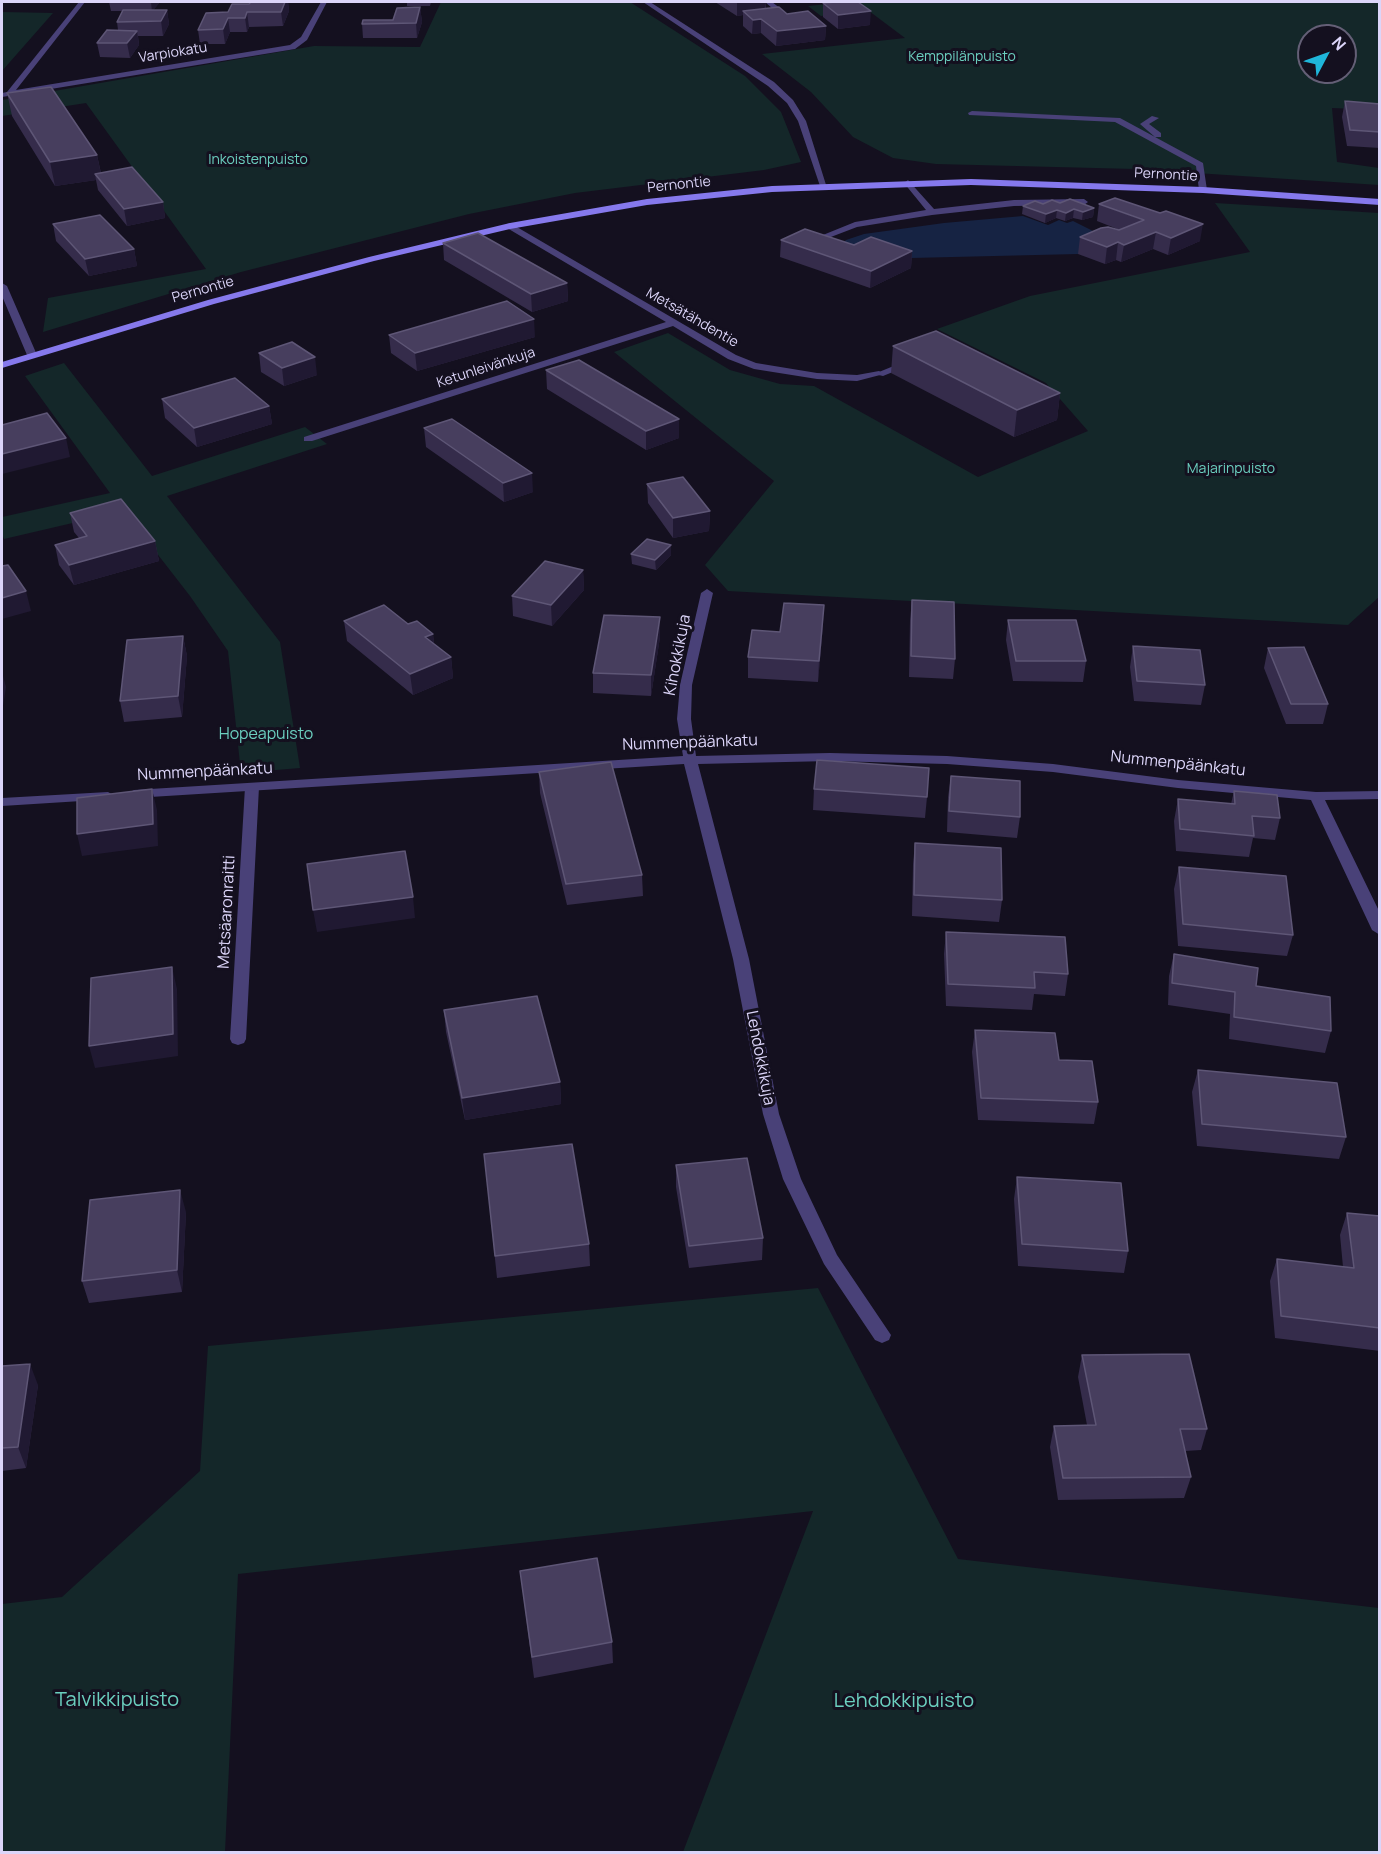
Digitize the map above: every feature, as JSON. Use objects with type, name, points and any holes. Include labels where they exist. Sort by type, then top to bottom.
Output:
[{"type":"street","points":[[5,94],[82,2]]},
{"type":"street","name":"Varpiokatu","points":[[5,94],[292,47],[304,38],[324,2]]},
{"type":"street","points":[[646,2],[771,84],[790,102],[802,121],[824,186]]},
{"type":"street","points":[[768,2],[790,19]]},
{"type":"street","points":[[972,113],[1117,120],[1200,165]]},
{"type":"street","points":[[1155,118],[1144,124],[1200,165],[1203,190]]},
{"type":"street","points":[[908,183],[932,212]]},
{"type":"street","name":"Pernontie","points":[[2,365],[211,302],[510,226],[647,202],[824,186],[1029,183],[1203,190],[1380,202]]},
{"type":"street","points":[[823,237],[855,225],[932,212],[1014,203],[1084,202]]},
{"type":"street","name":"Metsätähdentie","points":[[510,226],[672,323],[732,357],[754,366],[817,376],[857,378],[879,374],[919,360]]},
{"type":"street","points":[[2,286],[32,355]]},
{"type":"street","name":"Ketunleivänkuja","points":[[308,439],[672,323]]},
{"type":"street","name":"Kihokkikuja","points":[[690,760],[684,718],[686,685],[707,593]]},
{"type":"street","name":"Nummenpäänkatu","points":[[2,802],[690,760],[830,757],[947,760],[1053,768],[1178,784],[1316,796],[1380,795]]},
{"type":"street","name":"Lehdokkikuja","points":[[690,760],[741,959],[771,1114],[792,1179],[830,1259],[882,1335]]},
{"type":"street","name":"Metsäaronraitti","points":[[238,1039],[252,787]]},
{"type":"street","points":[[1316,796],[1380,930]]},
{"type":"green space","name":"Inkoistenpuisto","points":[[441,2],[630,2],[745,76],[781,112],[801,162],[764,170],[575,193],[469,214],[241,272],[43,332],[48,298],[206,269],[86,103],[2,116],[2,100],[314,46],[420,47]]},
{"type":"green space","name":"Kemppilänpuisto","points":[[847,2],[1379,3],[1379,110],[1332,108],[1337,162],[1379,168],[1379,185],[1135,169],[936,164],[893,158],[853,137],[811,92],[762,54],[905,38],[869,11],[821,16],[808,6]]},
{"type":"green space","points":[[2,12],[53,13],[2,71]]},
{"type":"green space","name":"Majarinpuisto","points":[[1215,203],[1379,213],[1379,597],[1348,625],[728,591],[705,565],[774,481],[614,352],[668,333],[730,370],[780,384],[814,386],[978,477],[1088,431],[1046,383],[937,329],[1030,296],[1250,252]]},
{"type":"green space","name":"Hopeapuisto","points":[[64,363],[152,476],[305,427],[327,444],[167,496],[280,642],[300,768],[241,773],[228,651],[190,596],[124,511],[4,539],[2,517],[110,493],[25,376]]},
{"type":"green space","name":"Lehdokkipuisto","points":[[818,1288],[958,1559],[1379,1608],[1379,1852],[683,1852],[813,1511],[238,1574],[225,1852],[2,1852],[2,1604],[62,1597],[200,1471],[208,1346]]},
{"type":"water","points":[[1023,216],[1048,225],[1059,220],[1067,223],[1073,221],[1109,239],[1078,254],[911,258],[841,246],[846,240],[864,234],[944,223]]},
{"type":"building","points":[[285,2],[281,12],[247,12],[245,18],[228,18],[223,29],[198,30],[206,13],[228,12],[232,4]]},
{"type":"building","points":[[858,2],[871,11],[838,15],[823,3]]},
{"type":"building","points":[[420,7],[416,23],[362,24],[363,20],[393,20],[397,8]]},
{"type":"building","points":[[779,7],[787,14],[808,11],[826,26],[777,31],[761,19],[753,20],[743,11]]},
{"type":"building","points":[[123,10],[167,10],[161,21],[117,22]]},
{"type":"building","points":[[107,30],[137,31],[127,43],[97,43]]},
{"type":"building","points":[[51,87],[97,155],[50,162],[7,93]]},
{"type":"building","points":[[1345,101],[1380,104],[1380,132],[1350,130]]},
{"type":"building","points":[[132,167],[163,202],[124,209],[95,174]]},
{"type":"building","points":[[1115,198],[1160,213],[1166,211],[1203,224],[1171,238],[1156,232],[1124,245],[1118,242],[1107,247],[1080,237],[1101,228],[1119,230],[1144,220],[1099,204]]},
{"type":"building","points":[[1070,199],[1094,208],[1083,212],[1074,209],[1066,213],[1057,210],[1046,214],[1023,206],[1035,201],[1043,204],[1052,200],[1060,203]]},
{"type":"building","points":[[100,215],[134,249],[85,259],[53,224]]},
{"type":"building","points":[[805,229],[854,245],[871,237],[912,251],[871,271],[781,240]]},
{"type":"building","points":[[478,233],[567,283],[531,294],[443,243]]},
{"type":"building","points":[[507,301],[534,319],[415,353],[389,335]]},
{"type":"building","points":[[936,331],[1060,393],[1017,410],[893,346]]},
{"type":"building","points":[[292,342],[315,357],[282,368],[259,353]]},
{"type":"building","points":[[579,360],[679,419],[646,431],[546,370]]},
{"type":"building","points":[[235,378],[269,406],[194,428],[162,399]]},
{"type":"building","points":[[47,413],[66,438],[2,454],[2,425]]},
{"type":"building","points":[[452,419],[532,473],[503,483],[424,428]]},
{"type":"building","points":[[683,477],[710,511],[673,518],[647,484]]},
{"type":"building","points":[[121,499],[155,541],[69,565],[55,545],[87,536],[70,513]]},
{"type":"building","points":[[647,539],[671,545],[655,560],[631,554]]},
{"type":"building","points":[[545,561],[583,570],[551,605],[512,596]]},
{"type":"building","points":[[8,565],[26,591],[2,598],[2,566]]},
{"type":"building","points":[[912,600],[954,602],[955,659],[911,656]]},
{"type":"building","points":[[784,603],[824,605],[819,661],[748,657],[752,630],[780,632]]},
{"type":"building","points":[[384,605],[408,624],[417,621],[433,634],[425,637],[451,657],[410,674],[344,621]]},
{"type":"building","points":[[604,615],[660,617],[651,675],[593,673]]},
{"type":"building","points":[[1008,620],[1076,620],[1086,661],[1016,661]]},
{"type":"building","points":[[183,636],[178,696],[120,701],[127,640]]},
{"type":"building","points":[[1133,646],[1200,650],[1205,685],[1137,681]]},
{"type":"building","points":[[1304,647],[1328,704],[1291,704],[1268,648]]},
{"type":"building","points":[[817,760],[929,768],[927,797],[814,789]]},
{"type":"building","points":[[611,762],[642,875],[566,884],[539,772]]},
{"type":"building","points":[[951,776],[1020,781],[1020,817],[949,811]]},
{"type":"building","points":[[152,789],[153,824],[77,834],[77,798]]},
{"type":"building","points":[[1234,791],[1277,795],[1280,818],[1252,816],[1254,836],[1180,829],[1178,799],[1235,804]]},
{"type":"building","points":[[915,843],[1001,848],[1002,900],[914,895]]},
{"type":"building","points":[[405,851],[413,897],[313,910],[307,864]]},
{"type":"building","points":[[1179,867],[1286,876],[1293,935],[1183,924]]},
{"type":"building","points":[[946,932],[1065,937],[1068,974],[1034,972],[1035,988],[948,984]]},
{"type":"building","points":[[1174,954],[1258,968],[1256,986],[1330,997],[1331,1031],[1234,1017],[1235,992],[1172,983]]},
{"type":"building","points":[[172,967],[173,1034],[89,1046],[91,978]]},
{"type":"building","points":[[537,996],[560,1082],[462,1098],[444,1010]]},
{"type":"building","points":[[975,1030],[1055,1033],[1059,1060],[1092,1061],[1098,1102],[981,1098]]},
{"type":"building","points":[[1198,1070],[1337,1083],[1346,1137],[1202,1124]]},
{"type":"building","points":[[572,1144],[589,1244],[495,1256],[484,1154]]},
{"type":"building","points":[[747,1158],[763,1238],[689,1246],[676,1165]]},
{"type":"building","points":[[1017,1177],[1121,1183],[1128,1251],[1022,1244]]},
{"type":"building","points":[[180,1190],[177,1270],[82,1281],[90,1200]]},
{"type":"building","points":[[1347,1213],[1380,1216],[1380,1328],[1281,1316],[1277,1259],[1354,1268]]},
{"type":"building","points":[[1189,1354],[1207,1429],[1180,1429],[1191,1477],[1063,1478],[1054,1426],[1096,1425],[1082,1355]]},
{"type":"building","points":[[30,1364],[18,1447],[2,1448],[2,1366]]},
{"type":"building","points":[[597,1558],[612,1642],[532,1657],[520,1571]]},
{"type":"park label","name":"Talvikkipuisto","points":[[117,1700]]}]
